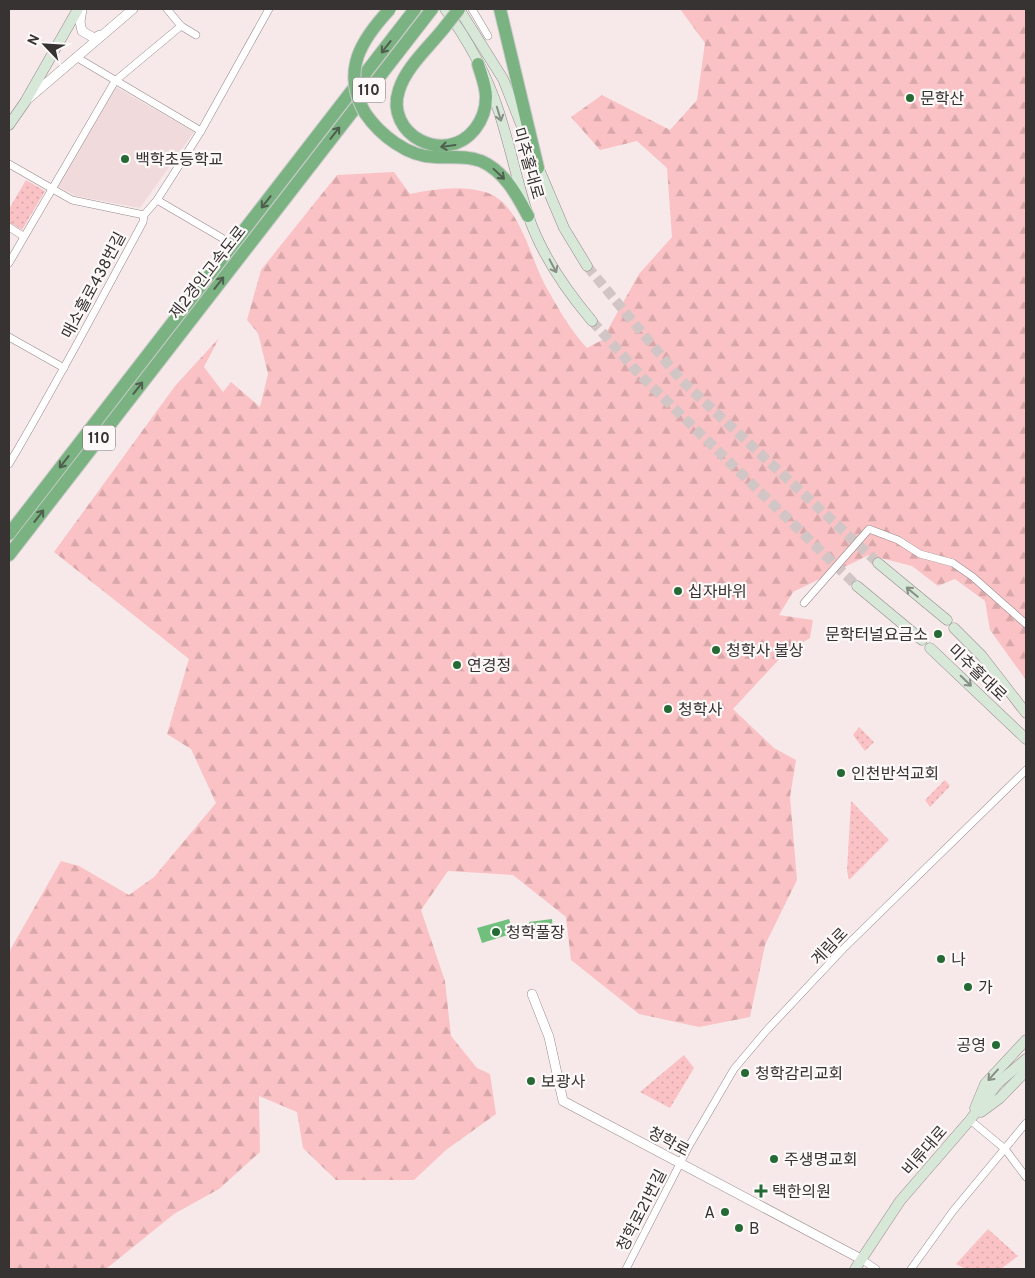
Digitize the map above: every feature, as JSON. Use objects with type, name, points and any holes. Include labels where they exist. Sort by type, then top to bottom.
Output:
[{"type":"highway","points":[[390,9],[368,34],[357,59],[355,85],[365,113],[385,135],[411,151],[431,157],[469,158],[492,167],[511,186],[528,216]]},
{"type":"highway","name":"제2경인고속도로","points":[[9,555],[185,317],[301,167],[415,9]]},
{"type":"highway","name":"제2경인고속도로","points":[[301,167],[432,9]]},
{"type":"highway","points":[[459,9],[411,69],[398,90],[397,110],[410,133],[428,144],[443,147],[458,144],[471,134],[481,119],[486,106],[486,92],[478,64]]},
{"type":"highway","points":[[500,9],[538,168]]},
{"type":"highway","name":"제2경인고속도로","points":[[9,534],[185,317]]},
{"type":"main road","points":[[9,125],[25,102],[78,9]]},
{"type":"main road","name":"미추홀대로","points":[[445,9],[467,41],[499,113],[528,216],[564,288],[592,321]]},
{"type":"main road","name":"미추홀대로","points":[[459,9],[503,79],[564,228],[587,266]]},
{"type":"main road","points":[[9,113],[25,102]]},
{"type":"main road","name":"미추홀대로","points":[[878,563],[947,620]]},
{"type":"main road","points":[[857,586],[922,640]]},
{"type":"main road","name":"미추홀대로","points":[[954,628],[982,656],[1026,714]]},
{"type":"main road","name":"미추홀대로","points":[[930,648],[1026,739]]},
{"type":"main road","points":[[970,1120],[985,1084],[1026,1040]]},
{"type":"main road","name":"비류대로","points":[[855,1269],[900,1201],[970,1120],[998,1083],[1026,1059]]},
{"type":"main road","points":[[970,1120],[1000,1098],[1026,1071]]},
{"type":"street","points":[[82,9],[80,22],[82,31],[94,38],[104,33]]},
{"type":"street","points":[[25,102],[133,9]]},
{"type":"street","points":[[167,9],[181,26],[196,34]]},
{"type":"street","name":"매소홀로438번길","points":[[9,464],[12,451],[64,368],[143,222],[144,215],[157,200],[202,131],[269,9]]},
{"type":"street","points":[[472,9],[488,36]]},
{"type":"street","points":[[10,261],[115,81],[181,26]]},
{"type":"street","points":[[76,57],[202,131]]},
{"type":"street","points":[[9,164],[76,202],[144,215]]},
{"type":"street","points":[[157,200],[222,238]]},
{"type":"street","points":[[9,227],[24,236]]},
{"type":"street","points":[[9,337],[64,368]]},
{"type":"street","points":[[804,602],[869,529],[898,540],[920,554],[953,563],[994,594],[1026,624]]},
{"type":"street","name":"계림로","points":[[680,1164],[734,1069],[766,1031],[843,950],[1026,770]]},
{"type":"street","name":"청학로","points":[[532,994],[549,1038],[564,1101],[861,1260]]},
{"type":"street","points":[[970,1120],[1005,1149],[1026,1177]]},
{"type":"street","points":[[911,1269],[925,1248],[1026,1123]]},
{"type":"street","name":"청학로21번길","points":[[626,1269],[680,1164]]},
{"type":"street","points":[[861,1260],[876,1269]]},
{"type":"shaded area","name":"백학초등학교","points":[[116,87],[194,132],[140,208],[76,196],[57,186]]},
{"type":"shaded area","points":[[509,919],[514,933],[482,943],[477,928]]},
{"type":"shaded area","points":[[552,919],[553,930],[531,933],[529,922]]},
{"type":"green space","points":[[680,9],[1026,9],[1026,680],[990,630],[985,601],[955,579],[938,586],[912,566],[869,555],[793,592],[779,615],[813,620],[810,638],[785,653],[733,709],[774,748],[796,760],[790,797],[797,880],[765,945],[750,1017],[699,1027],[639,1014],[571,960],[566,917],[513,875],[448,871],[421,910],[445,981],[451,1036],[477,1068],[490,1074],[496,1114],[446,1150],[414,1180],[336,1180],[303,1148],[297,1112],[259,1096],[260,1152],[219,1189],[174,1214],[106,1269],[9,1269],[9,952],[61,861],[79,866],[129,895],[154,877],[216,803],[191,749],[167,734],[189,659],[54,552],[175,386],[219,338],[204,367],[223,392],[231,382],[260,407],[268,374],[258,333],[247,320],[261,270],[337,175],[394,172],[410,194],[457,188],[485,192],[497,197],[507,206],[515,218],[545,285],[575,334],[587,348],[602,340],[639,274],[672,237],[667,168],[637,141],[600,150],[571,117],[602,95],[670,130],[697,100],[705,43]]},
{"type":"green space","points":[[26,180],[45,191],[22,230],[9,222],[9,209]]},
{"type":"green space","points":[[859,727],[874,742],[865,751],[853,735]]},
{"type":"green space","points":[[945,780],[950,786],[930,807],[925,800]]},
{"type":"green space","points":[[851,801],[889,840],[849,880],[847,871]]},
{"type":"green space","points":[[684,1055],[694,1068],[670,1108],[640,1092]]},
{"type":"green space","points":[[988,1229],[1018,1256],[1001,1269],[966,1269],[956,1264]]},
{"type":"tunnel","points":[[587,266],[682,381],[878,563]]},
{"type":"tunnel","points":[[592,321],[643,378],[857,586]]},
{"type":"place","name":"문학산","points":[[910,98]]},
{"type":"place","name":"백학초등학교","points":[[125,159]]},
{"type":"place","name":"십자바위","points":[[678,591]]},
{"type":"place","name":"문학터널요금소","points":[[938,634]]},
{"type":"place","name":"청학사 불상","points":[[716,650]]},
{"type":"place","name":"연경정","points":[[457,665]]},
{"type":"place","name":"청학사","points":[[668,709]]},
{"type":"place","name":"인천반석교회","points":[[841,773]]},
{"type":"place","name":"청학풀장","points":[[496,932]]},
{"type":"place","name":"나","points":[[941,959]]},
{"type":"place","name":"가","points":[[968,987]]},
{"type":"place","name":"공영","points":[[996,1045]]},
{"type":"place","name":"청학감리교회","points":[[745,1073]]},
{"type":"place","name":"보광사","points":[[531,1081]]},
{"type":"place","name":"주생명교회","points":[[774,1159]]},
{"type":"place","name":"택한의원","points":[[761,1191]]},
{"type":"place","name":"A","points":[[725,1212]]},
{"type":"place","name":"B","points":[[739,1228]]}]
